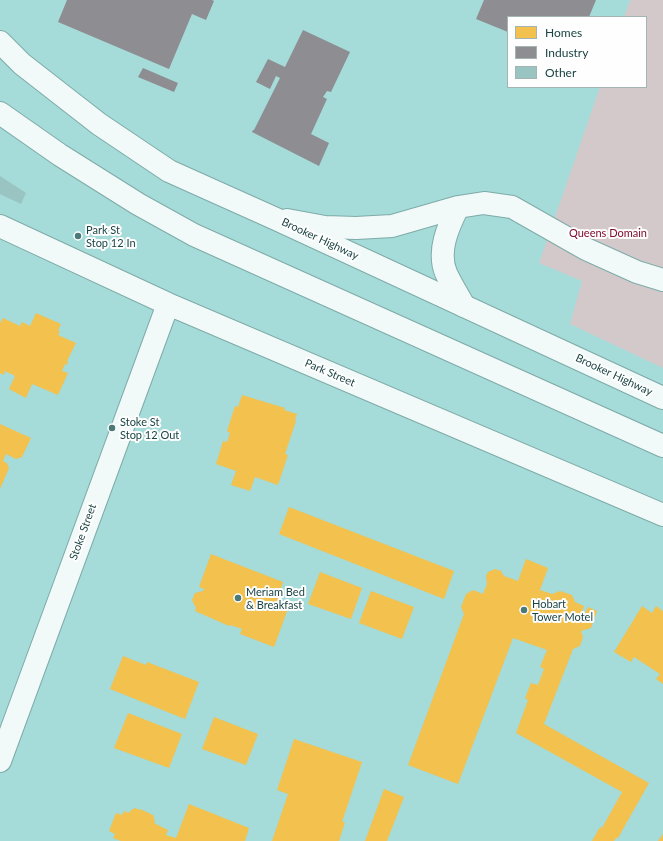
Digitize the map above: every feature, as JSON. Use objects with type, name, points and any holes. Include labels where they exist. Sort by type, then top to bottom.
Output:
[{"type":"main road","name":"Brooker Highway","points":[[0,42],[22,64],[99,124],[169,171],[663,398]]},
{"type":"main road","points":[[0,113],[60,155],[138,204],[194,235],[663,446]]},
{"type":"main road","points":[[276,219],[325,227],[356,228],[392,226],[458,207],[484,203],[512,207],[586,249],[637,272],[663,280]]},
{"type":"main road","points":[[458,207],[446,231],[443,252],[445,272],[464,306]]},
{"type":"main road","name":"Park Street","points":[[0,226],[168,304],[663,515]]},
{"type":"main road","name":"Stoke Street","points":[[0,761],[168,304]]},
{"type":"green space","name":"Queens Domain","points":[[630,0],[663,0],[663,368],[570,324],[582,281],[539,263],[600,88],[647,88],[647,16],[624,16]]},
{"type":"building: Homes","points":[[36,313],[61,324],[58,330],[60,331],[58,335],[76,343],[67,361],[67,365],[65,364],[62,371],[68,373],[58,395],[32,384],[26,398],[9,389],[15,376],[5,371],[4,375],[0,373],[0,323],[3,318],[20,326],[22,322],[30,326]]},
{"type":"building: Homes","points":[[242,395],[285,408],[284,410],[297,414],[285,454],[288,455],[278,485],[255,477],[250,491],[231,485],[236,471],[216,464],[223,441],[227,442],[230,433],[227,431],[235,406],[238,407]]},
{"type":"building: Homes","points":[[0,424],[31,438],[22,457],[16,459],[6,454],[3,461],[7,463],[9,468],[0,489]]},
{"type":"building: Homes","points":[[289,507],[454,571],[444,599],[279,534]]},
{"type":"building: Homes","points":[[211,554],[283,582],[277,602],[289,606],[274,647],[240,634],[242,629],[229,626],[195,611],[196,608],[192,600],[195,593],[203,591],[204,589],[199,587]]},
{"type":"building: Homes","points":[[526,559],[548,568],[540,590],[552,594],[560,591],[572,595],[575,602],[584,606],[582,612],[585,613],[588,607],[597,611],[591,628],[581,631],[583,637],[580,646],[573,649],[544,724],[649,783],[618,838],[614,841],[592,841],[600,827],[602,828],[622,792],[516,733],[528,700],[525,698],[531,683],[538,685],[544,669],[540,667],[547,650],[513,638],[458,784],[408,765],[464,614],[461,607],[466,594],[473,590],[483,594],[487,584],[486,576],[488,572],[495,569],[501,571],[504,576],[518,581]]},
{"type":"building: Homes","points":[[320,572],[362,588],[351,619],[308,604]]},
{"type":"building: Homes","points":[[371,591],[414,607],[402,639],[359,623]]},
{"type":"building: Homes","points":[[642,606],[652,613],[656,606],[663,611],[663,684],[656,679],[660,674],[634,657],[631,662],[614,652]]},
{"type":"building: Homes","points":[[123,656],[146,665],[147,662],[199,682],[185,719],[110,689]]},
{"type":"building: Homes","points":[[128,713],[182,734],[169,768],[114,748]]},
{"type":"building: Homes","points":[[214,717],[258,734],[246,765],[202,749]]},
{"type":"building: Homes","points":[[294,739],[362,762],[342,822],[345,822],[339,841],[272,841],[288,794],[277,790]]},
{"type":"building: Homes","points":[[384,789],[404,797],[387,841],[365,841]]},
{"type":"building: Homes","points":[[189,804],[249,828],[245,841],[121,841],[113,838],[115,834],[109,831],[116,813],[122,815],[124,811],[129,813],[135,808],[153,815],[155,821],[154,823],[168,830],[166,835],[176,838]]},
{"type":"building: Homes","points":[[663,834],[663,841],[658,841]]},
{"type":"building: Industry","points":[[67,0],[214,1],[206,20],[192,14],[169,69],[58,22]]},
{"type":"building: Industry","points":[[484,0],[596,0],[589,16],[507,16],[507,32],[476,19]]},
{"type":"building: Industry","points":[[303,30],[350,52],[331,92],[327,91],[323,97],[327,99],[311,134],[329,143],[319,166],[252,132],[280,78],[276,76],[270,89],[256,82],[268,59],[285,67]]},
{"type":"building: Industry","points":[[143,68],[178,83],[174,92],[138,77]]},
{"type":"building: Other","points":[[0,176],[26,193],[21,204],[0,194]]},
{"type":"place","name":"Park St Stop 12 In","points":[[78,236]]},
{"type":"place","name":"Stoke St Stop 12 Out","points":[[112,428]]},
{"type":"place","name":"Meriam Bed & Breakfast","points":[[238,598]]},
{"type":"place","name":"Hobart Tower Motel","points":[[524,610]]}]
